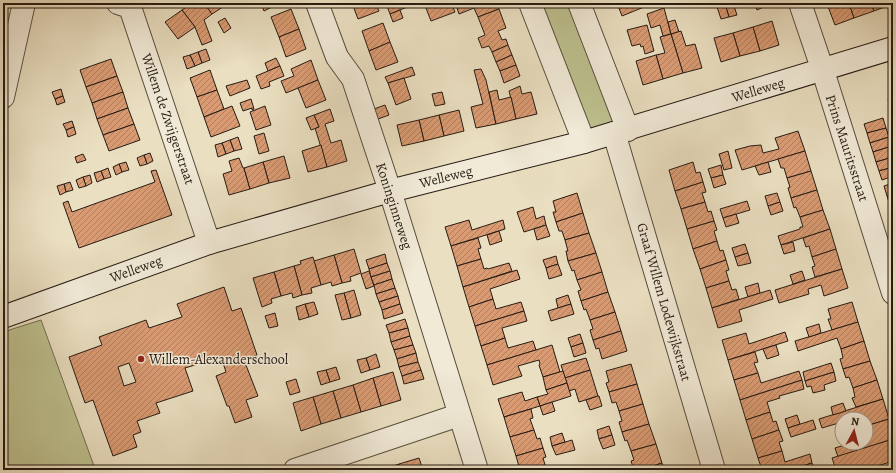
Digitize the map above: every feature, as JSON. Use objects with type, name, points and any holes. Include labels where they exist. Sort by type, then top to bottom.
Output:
[{"type":"street","points":[[3,97],[24,3]]},
{"type":"street","name":"Koninginneweg","points":[[317,3],[337,57],[353,79],[478,470]]},
{"type":"street","points":[[530,3],[584,142]]},
{"type":"street","name":"Graaf Willem Lodewijkstraat","points":[[579,3],[621,131],[714,470]]},
{"type":"street","name":"Prins Mauritsstraat","points":[[800,3],[893,293]]},
{"type":"street","name":"Willem de Zwijgerstraat","points":[[128,4],[209,243]]},
{"type":"street","name":"Welleweg","points":[[3,317],[209,243],[390,191],[584,142],[823,71],[893,48]]},
{"type":"street","points":[[295,470],[460,415]]},
{"type":"green space","points":[[539,3],[576,3],[623,121],[589,131]]},
{"type":"green space","points":[[41,320],[94,466],[82,470],[3,470],[3,332]]},
{"type":"building","points":[[192,3],[204,3],[212,14],[204,20],[212,41],[202,45],[195,27],[182,10]]},
{"type":"building","points":[[204,3],[229,3],[212,14]]},
{"type":"building","points":[[261,3],[270,3],[272,7],[264,11]]},
{"type":"building","points":[[352,3],[375,3],[379,11],[358,19]]},
{"type":"building","points":[[396,3],[417,3],[390,14],[387,6]]},
{"type":"building","points":[[438,3],[451,3],[455,12],[431,21],[426,8]]},
{"type":"building","points":[[460,3],[496,3],[499,9],[478,17],[474,8],[459,14],[456,5]]},
{"type":"building","points":[[617,3],[643,3],[644,7],[622,16]]},
{"type":"building","points":[[733,3],[737,15],[729,17],[725,4]]},
{"type":"building","points":[[754,3],[765,3],[766,6],[757,10]]},
{"type":"building","points":[[849,3],[854,18],[835,25],[827,4]]},
{"type":"building","points":[[849,3],[871,3],[874,11],[854,18]]},
{"type":"building","points":[[871,3],[893,3],[893,4],[874,11]]},
{"type":"building","points":[[725,4],[729,17],[721,19],[717,7]]},
{"type":"building","points":[[664,8],[671,34],[663,36],[660,25],[651,28],[647,14]]},
{"type":"building","points":[[291,9],[299,29],[279,37],[271,17]]},
{"type":"building","points":[[499,9],[506,28],[498,31],[502,40],[506,39],[508,45],[492,52],[489,46],[482,48],[478,38],[485,35],[478,17]]},
{"type":"building","points":[[182,10],[195,27],[178,39],[165,22]]},
{"type":"building","points":[[400,10],[403,18],[393,22],[390,14]]},
{"type":"building","points":[[225,18],[231,28],[224,33],[218,22]]},
{"type":"building","points":[[675,20],[679,32],[671,34],[668,22]]},
{"type":"building","points":[[772,21],[779,45],[760,51],[753,27]]},
{"type":"building","points":[[383,23],[390,42],[369,51],[362,31]]},
{"type":"building","points":[[647,25],[654,51],[645,54],[643,46],[641,47],[640,44],[632,46],[627,30]]},
{"type":"building","points":[[753,27],[760,51],[740,56],[733,33]]},
{"type":"building","points":[[299,29],[306,49],[286,57],[279,37]]},
{"type":"building","points":[[681,31],[686,46],[695,44],[702,68],[683,73],[671,34]]},
{"type":"building","points":[[733,33],[740,56],[721,62],[714,38]]},
{"type":"building","points":[[671,34],[683,73],[663,79],[656,55],[665,53],[660,37]]},
{"type":"building","points":[[390,42],[398,62],[376,70],[369,51]]},
{"type":"building","points":[[508,45],[512,55],[496,62],[492,52]]},
{"type":"building","points":[[206,49],[210,60],[202,63],[198,52]]},
{"type":"building","points":[[198,52],[202,63],[195,66],[190,55]]},
{"type":"building","points":[[190,55],[195,66],[187,69],[183,57]]},
{"type":"building","points":[[512,55],[516,65],[500,71],[496,62]]},
{"type":"building","points":[[656,55],[663,79],[643,85],[636,61]]},
{"type":"building","points":[[276,58],[280,66],[268,71],[265,63]]},
{"type":"building","points":[[111,59],[117,76],[86,87],[80,70]]},
{"type":"building","points":[[311,60],[318,80],[286,93],[281,81],[294,76],[291,69]]},
{"type":"building","points":[[516,65],[520,76],[504,83],[500,71]]},
{"type":"building","points":[[280,66],[284,76],[269,82],[270,86],[261,89],[256,76]]},
{"type":"building","points":[[412,67],[415,75],[388,83],[385,77]]},
{"type":"building","points":[[481,69],[486,80],[496,124],[476,128],[471,107],[483,104],[474,70]]},
{"type":"building","points":[[210,70],[217,90],[197,97],[190,78]]},
{"type":"building","points":[[117,76],[123,92],[92,103],[86,87]]},
{"type":"building","points":[[404,78],[411,99],[396,105],[388,83]]},
{"type":"building","points":[[247,80],[250,88],[230,96],[226,86]]},
{"type":"building","points":[[318,80],[326,100],[306,108],[298,88]]},
{"type":"building","points":[[520,86],[522,94],[531,92],[537,114],[516,119],[509,91]]},
{"type":"building","points":[[61,89],[63,96],[55,99],[52,92]]},
{"type":"building","points":[[217,90],[224,109],[204,117],[197,97]]},
{"type":"building","points":[[497,90],[499,100],[511,97],[516,119],[496,124],[489,92]]},
{"type":"building","points":[[123,92],[128,108],[97,119],[92,103]]},
{"type":"building","points":[[442,92],[445,104],[435,106],[432,94]]},
{"type":"building","points":[[63,96],[65,102],[57,105],[55,99]]},
{"type":"building","points":[[893,97],[893,113],[888,99]]},
{"type":"building","points":[[251,99],[254,109],[252,110],[252,108],[243,111],[240,103]]},
{"type":"building","points":[[385,105],[389,115],[378,119],[374,109]]},
{"type":"building","points":[[232,106],[240,126],[211,137],[204,117]]},
{"type":"building","points":[[265,106],[271,125],[256,130],[250,112]]},
{"type":"building","points":[[128,108],[134,124],[103,135],[97,119]]},
{"type":"building","points":[[330,109],[334,121],[325,124],[331,143],[341,140],[347,161],[327,167],[315,128],[319,127],[314,115]]},
{"type":"building","points":[[459,110],[464,131],[444,136],[439,115]]},
{"type":"building","points":[[314,115],[319,127],[311,130],[306,118]]},
{"type":"building","points":[[439,115],[444,136],[424,141],[419,120]]},
{"type":"building","points":[[883,118],[886,128],[867,133],[864,124]]},
{"type":"building","points":[[419,120],[424,141],[402,146],[397,125]]},
{"type":"building","points":[[72,121],[74,127],[66,130],[63,124]]},
{"type":"building","points":[[134,124],[140,140],[109,151],[103,135]]},
{"type":"building","points":[[74,127],[76,134],[68,137],[66,130]]},
{"type":"building","points":[[886,128],[889,137],[870,143],[867,133]]},
{"type":"building","points":[[798,131],[805,151],[742,170],[735,150],[761,145],[763,153],[779,149],[775,138]]},
{"type":"building","points":[[264,133],[269,151],[259,154],[254,136]]},
{"type":"building","points":[[238,137],[242,149],[234,151],[230,140]]},
{"type":"building","points":[[889,137],[892,146],[873,152],[870,143]]},
{"type":"building","points":[[230,140],[234,151],[226,154],[222,143]]},
{"type":"building","points":[[222,143],[226,154],[218,157],[215,145]]},
{"type":"building","points":[[321,145],[327,167],[308,172],[302,151]]},
{"type":"building","points":[[892,146],[893,157],[876,162],[873,152]]},
{"type":"building","points":[[728,151],[732,168],[724,170],[719,154]]},
{"type":"building","points":[[805,151],[811,171],[787,178],[784,168],[781,168],[778,159]]},
{"type":"building","points":[[150,153],[153,161],[147,164],[144,155]]},
{"type":"building","points":[[83,154],[86,160],[77,163],[75,157]]},
{"type":"building","points":[[144,155],[147,164],[140,166],[137,158]]},
{"type":"building","points":[[284,156],[290,178],[269,183],[263,162]]},
{"type":"building","points":[[893,157],[893,167],[879,171],[876,162]]},
{"type":"building","points":[[239,158],[244,168],[250,189],[229,195],[223,174],[232,171],[229,161]]},
{"type":"building","points":[[126,162],[129,170],[122,172],[119,164]]},
{"type":"building","points":[[263,162],[269,183],[250,189],[244,168]]},
{"type":"building","points":[[693,162],[696,173],[700,172],[703,182],[675,191],[669,170]]},
{"type":"building","points":[[768,162],[771,172],[759,175],[755,166]]},
{"type":"building","points":[[119,164],[122,172],[116,175],[113,167]]},
{"type":"building","points":[[721,165],[723,175],[711,178],[708,169]]},
{"type":"building","points":[[893,167],[893,176],[882,180],[879,171]]},
{"type":"building","points":[[108,168],[111,177],[104,179],[101,171]]},
{"type":"building","points":[[156,170],[172,215],[79,248],[63,203],[68,201],[72,212],[155,182],[151,171]]},
{"type":"building","points":[[101,171],[104,179],[97,182],[94,173]]},
{"type":"building","points":[[811,171],[817,190],[791,198],[787,178]]},
{"type":"building","points":[[90,175],[92,183],[86,186],[83,177]]},
{"type":"building","points":[[723,175],[726,184],[714,188],[711,178]]},
{"type":"building","points":[[83,177],[86,186],[79,188],[76,180]]},
{"type":"building","points":[[70,182],[73,190],[66,192],[64,184]]},
{"type":"building","points":[[703,182],[706,192],[702,193],[705,202],[681,209],[675,191]]},
{"type":"building","points":[[893,183],[893,194],[887,196],[884,186]]},
{"type":"building","points":[[64,184],[66,192],[60,195],[57,186]]},
{"type":"building","points":[[817,190],[823,210],[800,217],[796,207],[794,208],[791,198]]},
{"type":"building","points":[[577,193],[583,213],[556,222],[553,212],[556,212],[553,201]]},
{"type":"building","points":[[777,193],[780,202],[768,206],[765,196]]},
{"type":"building","points":[[893,194],[893,204],[890,205],[887,196]]},
{"type":"building","points":[[747,201],[750,210],[723,218],[720,209]]},
{"type":"building","points":[[705,202],[708,212],[711,211],[714,221],[687,229],[681,209]]},
{"type":"building","points":[[780,202],[783,211],[771,215],[768,206]]},
{"type":"building","points":[[533,207],[536,219],[544,216],[546,225],[524,232],[517,212]]},
{"type":"building","points":[[823,210],[830,229],[781,245],[778,236],[803,227],[800,217]]},
{"type":"building","points":[[583,213],[589,233],[565,240],[562,231],[559,231],[556,222]]},
{"type":"building","points":[[736,214],[739,223],[726,227],[723,218]]},
{"type":"building","points":[[469,220],[472,230],[503,220],[505,229],[451,246],[445,227]]},
{"type":"building","points":[[714,221],[717,230],[714,231],[717,241],[693,249],[687,229]]},
{"type":"building","points":[[546,225],[550,236],[537,240],[534,229]]},
{"type":"building","points":[[830,229],[836,249],[812,257],[809,246],[806,247],[803,238]]},
{"type":"building","points":[[499,231],[502,241],[490,245],[487,235]]},
{"type":"building","points":[[589,233],[596,253],[568,261],[566,251],[568,251],[565,240]]},
{"type":"building","points":[[478,238],[481,248],[478,249],[481,259],[457,266],[451,246]]},
{"type":"building","points":[[717,241],[720,251],[723,250],[726,260],[700,269],[693,249]]},
{"type":"building","points":[[793,242],[795,251],[784,254],[781,245]]},
{"type":"building","points":[[745,244],[748,253],[735,257],[732,248]]},
{"type":"building","points":[[354,249],[361,273],[350,277],[351,281],[342,283],[334,255]]},
{"type":"building","points":[[836,249],[842,269],[815,277],[812,267],[815,266],[812,257]]},
{"type":"building","points":[[596,253],[602,272],[577,280],[574,270],[572,271],[568,261]]},
{"type":"building","points":[[748,253],[751,263],[738,266],[735,257]]},
{"type":"building","points":[[385,254],[387,263],[369,269],[366,260]]},
{"type":"building","points":[[334,255],[342,283],[332,286],[331,282],[321,285],[314,261]]},
{"type":"building","points":[[556,256],[558,264],[546,268],[543,260]]},
{"type":"building","points":[[313,257],[321,285],[311,288],[312,293],[302,295],[294,266],[301,264],[300,261]]},
{"type":"building","points":[[481,259],[484,269],[509,263],[512,271],[463,287],[457,266]]},
{"type":"building","points":[[726,260],[729,270],[726,271],[729,281],[706,288],[700,269]]},
{"type":"building","points":[[387,263],[390,271],[371,277],[369,269]]},
{"type":"building","points":[[558,264],[562,275],[549,279],[546,268]]},
{"type":"building","points":[[294,266],[302,295],[293,298],[292,293],[281,296],[274,272]]},
{"type":"building","points":[[842,269],[848,288],[824,296],[821,285],[808,289],[809,294],[779,303],[775,290]]},
{"type":"building","points":[[517,270],[520,279],[490,289],[493,299],[469,307],[463,287]]},
{"type":"building","points":[[369,271],[374,286],[366,289],[361,274]]},
{"type":"building","points":[[390,271],[392,279],[374,285],[371,277]]},
{"type":"building","points":[[802,271],[805,280],[793,284],[790,275]]},
{"type":"building","points":[[274,272],[281,296],[271,299],[272,303],[262,307],[253,278]]},
{"type":"building","points":[[602,272],[608,292],[581,301],[578,291],[581,290],[577,280]]},
{"type":"building","points":[[392,279],[395,288],[376,294],[374,285]]},
{"type":"building","points":[[729,281],[732,290],[736,289],[739,299],[712,308],[706,288]]},
{"type":"building","points":[[758,283],[760,293],[748,297],[745,287]]},
{"type":"building","points":[[224,287],[232,311],[241,308],[257,355],[244,360],[258,396],[246,400],[252,417],[235,423],[216,376],[226,372],[221,357],[185,368],[193,391],[156,403],[160,413],[137,421],[141,432],[133,435],[137,447],[113,456],[93,400],[85,403],[69,357],[102,345],[99,337],[146,320],[149,328],[182,317],[177,304]],"holes":[[[129,363],[136,382],[124,386],[118,367]]]},
{"type":"building","points":[[395,288],[398,296],[379,302],[376,294]]},
{"type":"building","points":[[354,290],[361,315],[351,318],[344,293]]},
{"type":"building","points":[[770,290],[773,299],[739,310],[742,321],[718,328],[712,308]]},
{"type":"building","points":[[608,292],[615,312],[590,320],[581,301]]},
{"type":"building","points":[[344,293],[351,318],[342,320],[335,295]]},
{"type":"building","points":[[568,295],[571,304],[558,308],[556,299]]},
{"type":"building","points":[[398,296],[400,304],[382,310],[379,302]]},
{"type":"building","points":[[493,299],[496,309],[521,302],[524,311],[475,326],[469,307]]},
{"type":"building","points":[[314,302],[318,314],[309,317],[305,304]]},
{"type":"building","points":[[852,302],[858,322],[832,330],[828,319],[831,319],[828,309]]},
{"type":"building","points":[[305,304],[309,317],[299,320],[296,307]]},
{"type":"building","points":[[400,304],[403,313],[384,319],[382,310]]},
{"type":"building","points":[[571,304],[574,314],[551,321],[548,311]]},
{"type":"building","points":[[524,311],[527,321],[502,328],[505,338],[481,346],[475,326]]},
{"type":"building","points":[[615,312],[621,331],[593,340],[590,330],[593,329],[590,320]]},
{"type":"building","points":[[275,313],[278,326],[269,328],[265,316]]},
{"type":"building","points":[[405,319],[408,328],[389,333],[386,325]]},
{"type":"building","points":[[858,322],[864,341],[841,349],[837,338],[798,351],[795,341]]},
{"type":"building","points":[[819,324],[821,333],[809,337],[806,328]]},
{"type":"building","points":[[408,328],[410,336],[391,342],[389,333]]},
{"type":"building","points":[[621,331],[627,351],[602,359],[599,348],[596,349],[593,340]]},
{"type":"building","points":[[785,332],[788,341],[728,360],[722,340],[746,333],[749,344]]},
{"type":"building","points":[[580,334],[583,343],[571,347],[568,338]]},
{"type":"building","points":[[410,336],[413,345],[394,350],[391,342]]},
{"type":"building","points":[[505,338],[508,348],[533,341],[536,350],[487,365],[481,346]]},
{"type":"building","points":[[864,341],[870,361],[843,369],[840,359],[843,358],[841,349]]},
{"type":"building","points":[[583,343],[586,353],[574,357],[571,347]]},
{"type":"building","points":[[413,345],[416,353],[397,359],[394,350]]},
{"type":"building","points":[[552,345],[560,372],[543,377],[539,360],[518,366],[522,376],[493,385],[487,365]]},
{"type":"building","points":[[776,345],[779,355],[767,359],[763,349]]},
{"type":"building","points":[[755,352],[758,362],[754,363],[758,373],[734,380],[728,360]]},
{"type":"building","points":[[416,353],[418,362],[399,367],[397,359]]},
{"type":"building","points":[[376,354],[380,367],[370,370],[366,358]]},
{"type":"building","points":[[366,358],[370,370],[361,373],[357,360]]},
{"type":"building","points":[[586,358],[590,370],[565,378],[561,365]]},
{"type":"building","points":[[870,361],[877,380],[853,388],[849,377],[846,378],[843,369]]},
{"type":"building","points":[[418,362],[421,370],[402,376],[399,367]]},
{"type":"building","points":[[831,363],[834,372],[805,381],[803,372]]},
{"type":"building","points":[[631,364],[637,384],[609,392],[606,383],[609,382],[606,371]]},
{"type":"building","points":[[336,367],[340,379],[330,382],[326,370]]},
{"type":"building","points":[[326,370],[330,382],[321,385],[317,372]]},
{"type":"building","points":[[421,370],[424,379],[404,384],[402,376]]},
{"type":"building","points":[[590,370],[598,396],[579,402],[575,389],[569,391],[565,378]]},
{"type":"building","points":[[563,371],[567,383],[546,390],[543,377]]},
{"type":"building","points":[[799,371],[802,380],[740,400],[734,380],[758,373],[761,383]]},
{"type":"building","points":[[393,372],[401,400],[381,406],[373,378]]},
{"type":"building","points":[[834,372],[836,381],[824,385],[825,390],[813,393],[811,386],[807,387],[805,381]]},
{"type":"building","points":[[373,378],[381,406],[361,412],[353,385]]},
{"type":"building","points":[[296,379],[300,392],[290,395],[286,382]]},
{"type":"building","points":[[802,380],[804,389],[779,396],[780,398],[767,402],[770,412],[746,420],[740,400]]},
{"type":"building","points":[[877,380],[883,399],[856,407],[852,398],[855,397],[853,388]]},
{"type":"building","points":[[567,383],[571,396],[540,406],[537,397],[548,394],[546,390]]},
{"type":"building","points":[[637,384],[643,404],[619,411],[616,402],[612,403],[609,392]]},
{"type":"building","points":[[353,385],[361,412],[341,418],[333,391]]},
{"type":"building","points":[[333,391],[341,418],[321,424],[313,397]]},
{"type":"building","points":[[522,392],[525,401],[537,397],[540,406],[504,417],[498,399]]},
{"type":"building","points":[[599,396],[602,406],[590,410],[586,400]]},
{"type":"building","points":[[313,397],[321,424],[301,431],[293,403]]},
{"type":"building","points":[[883,399],[889,419],[874,424],[874,411],[845,411]]},
{"type":"building","points":[[552,402],[555,411],[543,415],[540,406]]},
{"type":"building","points":[[843,403],[846,411],[834,411],[833,415],[831,407]]},
{"type":"building","points":[[643,404],[649,424],[622,432],[619,422],[622,421],[619,411]]},
{"type":"building","points":[[531,409],[533,418],[530,419],[534,430],[510,437],[504,417]]},
{"type":"building","points":[[770,412],[773,422],[776,421],[779,430],[752,439],[746,420]]},
{"type":"building","points":[[834,414],[834,424],[822,428],[819,419]]},
{"type":"building","points":[[797,415],[800,424],[788,428],[785,419]]},
{"type":"building","points":[[889,419],[893,431],[893,439],[874,445],[874,424]]},
{"type":"building","points":[[813,420],[816,429],[791,437],[788,428]]},
{"type":"building","points":[[649,424],[656,444],[631,451],[622,432]]},
{"type":"building","points":[[609,426],[612,435],[599,439],[597,430]]},
{"type":"building","points":[[534,430],[537,439],[540,438],[543,448],[516,456],[510,437]]},
{"type":"building","points":[[779,430],[783,441],[779,442],[782,451],[758,458],[752,439]]},
{"type":"building","points":[[562,433],[565,442],[552,446],[550,437]]},
{"type":"building","points":[[612,435],[615,445],[603,449],[599,439]]},
{"type":"building","points":[[893,439],[893,461],[865,470],[854,468],[855,470],[836,470],[832,458],[854,451],[874,451],[874,445]]},
{"type":"building","points":[[572,440],[575,450],[556,455],[552,446]]},
{"type":"building","points":[[656,444],[662,463],[641,470],[634,470],[631,461],[634,460],[631,451]]},
{"type":"building","points":[[543,448],[546,457],[543,458],[546,468],[540,470],[520,470],[516,456]]},
{"type":"building","points":[[782,451],[785,462],[810,454],[812,463],[790,470],[762,470],[758,458]]},
{"type":"building","points":[[836,451],[856,451],[838,457]]},
{"type":"building","points":[[419,458],[423,470],[401,470],[399,464]]},
{"type":"building","points":[[662,463],[664,470],[641,470]]},
{"type":"building","points":[[812,463],[815,470],[801,470],[800,467]]},
{"type":"building","points":[[399,464],[401,470],[382,470]]},
{"type":"building","points":[[450,465],[452,470],[433,470]]},
{"type":"place","name":"Willem-Alexanderschool","points":[[141,359]]}]
